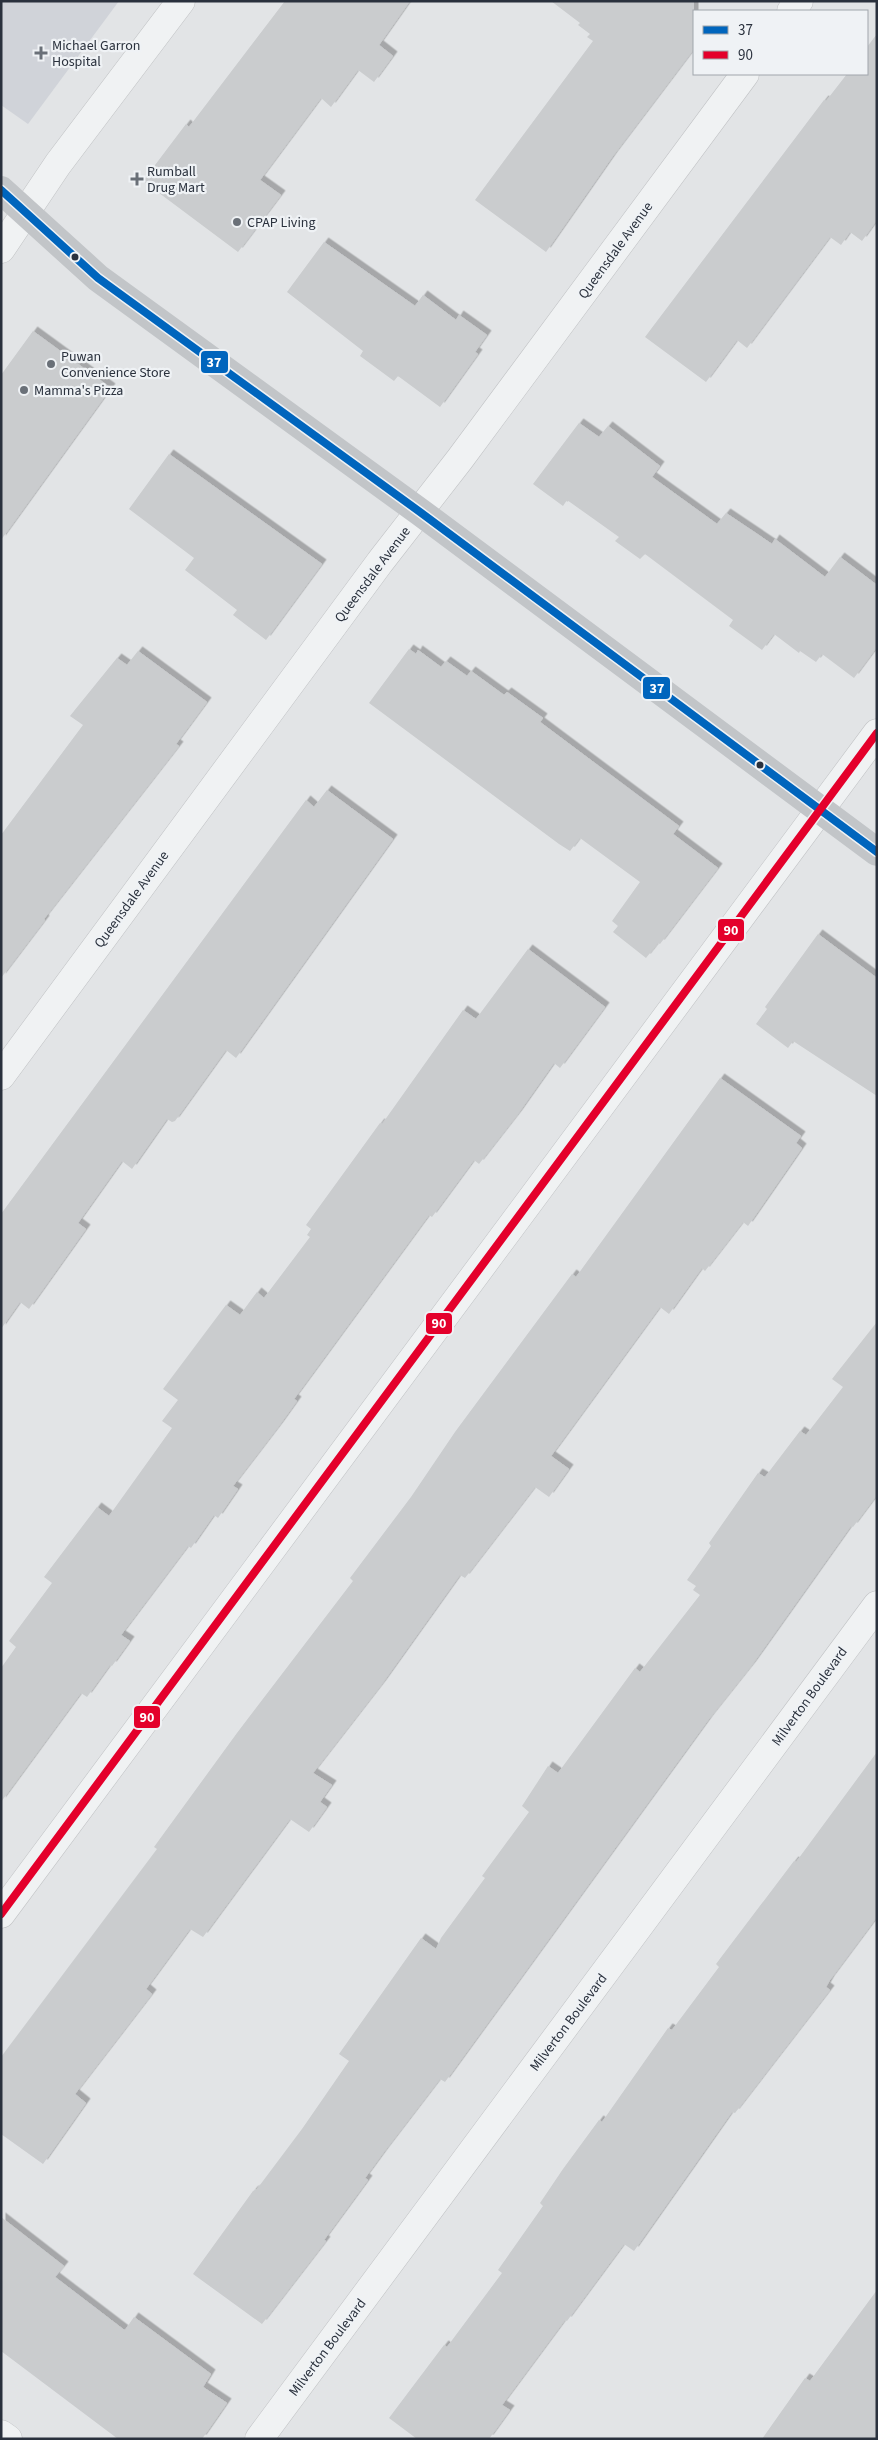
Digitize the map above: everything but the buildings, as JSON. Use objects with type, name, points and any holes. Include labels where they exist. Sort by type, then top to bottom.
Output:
[{"type":"main road","points":[[1,190],[98,278],[420,512],[877,852]]},
{"type":"street","points":[[1,249],[58,164],[181,1]]},
{"type":"street","name":"Queensdale Avenue","points":[[1,1076],[744,75]]},
{"type":"street","points":[[1,1914],[877,733]]},
{"type":"street","name":"Milverton Boulevard","points":[[259,2439],[877,1605]]},
{"type":"street","points":[[1,2434],[8,2439]]},
{"type":"shaded area","name":"Michael Garron Hospital","points":[[1,1],[119,1],[28,124],[1,105]]},
{"type":"transit line","name":"37","points":[[1,190],[98,278],[420,512],[877,852]]},
{"type":"transit line","name":"90","points":[[1,1914],[877,733]]},
{"type":"place","name":"Michael Garron Hospital","points":[[41,53]]},
{"type":"place","name":"Rumball Drug Mart","points":[[137,179]]},
{"type":"place","name":"CPAP Living","points":[[237,222]]},
{"type":"place","name":"Puwan Convenience Store","points":[[51,364]]},
{"type":"place","name":"Mamma's Pizza","points":[[24,390]]}]
